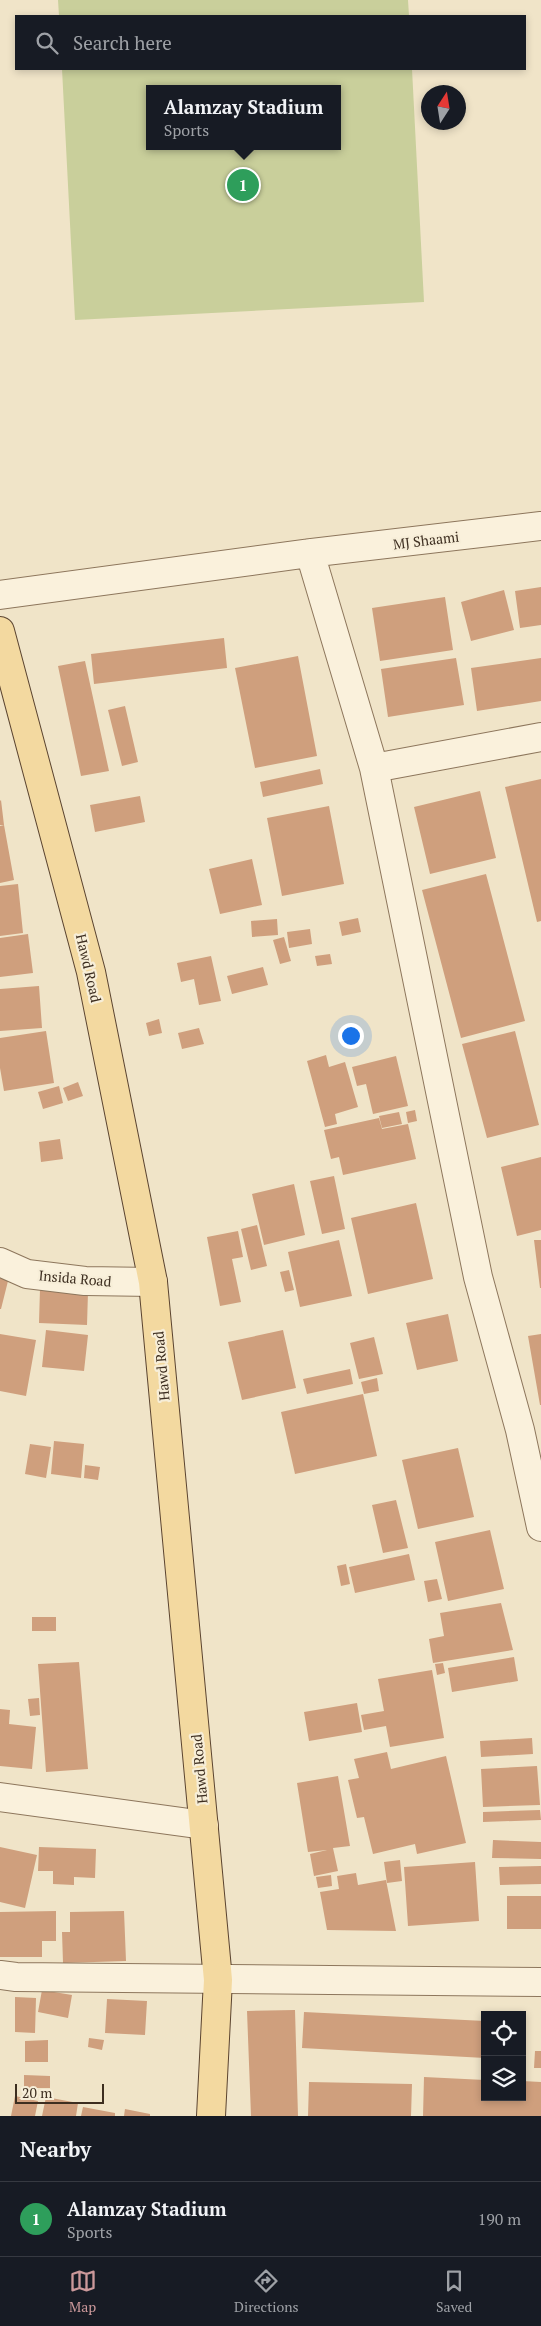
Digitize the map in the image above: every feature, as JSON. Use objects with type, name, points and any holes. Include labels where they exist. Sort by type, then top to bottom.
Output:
[{"type":"main road","name":"Hawd Road","points":[[0,631],[91,972],[153,1282],[218,1980],[212,2116]]},
{"type":"street","name":"MJ Shaami","points":[[0,595],[310,553],[541,526]]},
{"type":"street","points":[[310,553],[374,768],[478,1278],[520,1430],[541,1527]]},
{"type":"street","points":[[374,768],[541,737]]},
{"type":"street","name":"Insida Road","points":[[0,1262],[27,1274],[85,1281],[153,1282]]},
{"type":"street","points":[[0,1797],[204,1825]]},
{"type":"street","points":[[0,1975],[218,1980],[541,1982]]},
{"type":"green space","points":[[58,0],[408,0],[409,15],[59,15]]},
{"type":"green space","points":[[62,70],[412,70],[424,302],[75,320]]},
{"type":"building","points":[[541,587],[541,625],[520,628],[515,591]]},
{"type":"building","points":[[504,590],[514,630],[471,641],[461,602]]},
{"type":"building","points":[[445,597],[453,650],[380,661],[372,608]]},
{"type":"building","points":[[224,638],[227,668],[94,684],[91,654]]},
{"type":"building","points":[[298,656],[317,756],[255,768],[235,668]]},
{"type":"building","points":[[456,658],[464,705],[388,717],[381,669]]},
{"type":"building","points":[[541,658],[541,701],[477,711],[471,668]]},
{"type":"building","points":[[85,661],[109,771],[81,776],[58,666]]},
{"type":"building","points":[[125,706],[138,762],[122,766],[108,710]]},
{"type":"building","points":[[320,769],[323,784],[263,797],[260,782]]},
{"type":"building","points":[[541,779],[541,921],[537,922],[505,787]]},
{"type":"building","points":[[480,791],[496,858],[430,874],[414,807]]},
{"type":"building","points":[[140,796],[145,822],[95,832],[90,805]]},
{"type":"building","points":[[1,800],[4,825],[0,825]]},
{"type":"building","points":[[329,806],[344,884],[282,896],[267,818]]},
{"type":"building","points":[[4,825],[14,880],[0,883],[0,826]]},
{"type":"building","points":[[252,859],[262,905],[220,914],[209,869]]},
{"type":"building","points":[[486,874],[525,1021],[461,1038],[422,890]]},
{"type":"building","points":[[18,884],[23,933],[0,936],[0,886]]},
{"type":"building","points":[[358,918],[361,932],[342,936],[339,922]]},
{"type":"building","points":[[277,919],[278,935],[252,937],[251,921]]},
{"type":"building","points":[[310,929],[312,944],[289,948],[287,932]]},
{"type":"building","points":[[28,934],[33,973],[0,977],[0,938]]},
{"type":"building","points":[[284,937],[291,961],[280,964],[273,940]]},
{"type":"building","points":[[330,954],[332,964],[317,966],[315,956]]},
{"type":"building","points":[[211,956],[221,1001],[199,1005],[194,979],[181,982],[177,963]]},
{"type":"building","points":[[263,967],[268,985],[232,994],[227,976]]},
{"type":"building","points":[[39,986],[42,1028],[0,1031],[0,989]]},
{"type":"building","points":[[159,1019],[162,1033],[149,1036],[146,1023]]},
{"type":"building","points":[[199,1028],[204,1044],[182,1049],[178,1033]]},
{"type":"building","points":[[46,1031],[54,1083],[4,1091],[0,1068],[0,1038]]},
{"type":"building","points":[[515,1031],[539,1125],[487,1138],[462,1044]]},
{"type":"building","points":[[326,1055],[329,1067],[345,1062],[358,1107],[335,1114],[337,1124],[325,1127],[307,1061]]},
{"type":"building","points":[[396,1056],[408,1106],[373,1114],[366,1084],[357,1086],[352,1067]]},
{"type":"building","points":[[78,1082],[83,1096],[68,1101],[63,1088]]},
{"type":"building","points":[[59,1086],[63,1103],[43,1109],[38,1092]]},
{"type":"building","points":[[415,1110],[417,1121],[408,1123],[406,1112]]},
{"type":"building","points":[[399,1112],[402,1124],[382,1128],[379,1116]]},
{"type":"building","points":[[379,1118],[382,1129],[408,1124],[416,1159],[343,1175],[339,1157],[331,1159],[324,1130]]},
{"type":"building","points":[[60,1139],[63,1159],[41,1162],[39,1142]]},
{"type":"building","points":[[541,1157],[541,1230],[517,1236],[501,1167]]},
{"type":"building","points":[[334,1176],[345,1229],[322,1234],[310,1181]]},
{"type":"building","points":[[294,1184],[305,1235],[264,1245],[252,1194]]},
{"type":"building","points":[[416,1203],[433,1279],[368,1294],[351,1218]]},
{"type":"building","points":[[257,1225],[267,1266],[251,1270],[241,1229]]},
{"type":"building","points":[[238,1231],[243,1257],[232,1259],[241,1302],[220,1306],[207,1237]]},
{"type":"building","points":[[339,1240],[352,1296],[300,1307],[288,1252]]},
{"type":"building","points":[[534,1240],[541,1240],[541,1288],[540,1288]]},
{"type":"building","points":[[289,1270],[294,1290],[285,1292],[280,1272]]},
{"type":"building","points":[[0,1278],[8,1281],[1,1309],[0,1309]]},
{"type":"building","points":[[40,1289],[88,1292],[87,1325],[39,1323]]},
{"type":"building","points":[[448,1314],[458,1361],[417,1370],[406,1323]]},
{"type":"building","points":[[46,1330],[88,1335],[84,1371],[42,1367]]},
{"type":"building","points":[[283,1330],[296,1388],[242,1400],[228,1342]]},
{"type":"building","points":[[0,1334],[36,1340],[26,1396],[0,1391]]},
{"type":"building","points":[[541,1334],[541,1405],[540,1405],[528,1336]]},
{"type":"building","points":[[374,1337],[383,1374],[359,1379],[350,1343]]},
{"type":"building","points":[[350,1369],[353,1384],[307,1394],[303,1379]]},
{"type":"building","points":[[377,1378],[379,1391],[364,1394],[361,1382]]},
{"type":"building","points":[[363,1394],[377,1456],[295,1474],[281,1412]]},
{"type":"building","points":[[54,1441],[84,1444],[81,1478],[51,1474]]},
{"type":"building","points":[[30,1444],[51,1447],[46,1478],[25,1474]]},
{"type":"building","points":[[458,1448],[474,1517],[418,1529],[402,1460]]},
{"type":"building","points":[[85,1465],[100,1467],[98,1480],[84,1478]]},
{"type":"building","points":[[396,1500],[408,1548],[383,1553],[372,1505]]},
{"type":"building","points":[[490,1530],[504,1589],[448,1601],[435,1542]]},
{"type":"building","points":[[409,1554],[415,1580],[355,1593],[349,1567]]},
{"type":"building","points":[[346,1564],[350,1584],[341,1586],[337,1566]]},
{"type":"building","points":[[437,1579],[442,1599],[428,1602],[424,1581]]},
{"type":"building","points":[[501,1603],[513,1650],[433,1663],[429,1639],[444,1636],[440,1613]]},
{"type":"building","points":[[32,1617],[56,1617],[56,1631],[32,1631]]},
{"type":"building","points":[[514,1657],[518,1681],[452,1692],[448,1668]]},
{"type":"building","points":[[79,1662],[88,1769],[46,1772],[38,1664]]},
{"type":"building","points":[[443,1663],[445,1673],[437,1675],[435,1664]]},
{"type":"building","points":[[432,1670],[444,1738],[390,1747],[386,1726],[364,1730],[361,1715],[384,1711],[378,1679]]},
{"type":"building","points":[[39,1698],[40,1715],[30,1716],[28,1699]]},
{"type":"building","points":[[357,1703],[362,1732],[309,1741],[304,1712]]},
{"type":"building","points":[[0,1709],[10,1710],[9,1724],[36,1727],[32,1769],[0,1766]]},
{"type":"building","points":[[532,1738],[533,1754],[481,1757],[480,1741]]},
{"type":"building","points":[[387,1752],[391,1769],[446,1756],[466,1843],[417,1854],[415,1844],[373,1854],[364,1817],[357,1818],[348,1780],[359,1778],[354,1759]]},
{"type":"building","points":[[537,1766],[540,1805],[483,1807],[481,1769]]},
{"type":"building","points":[[338,1776],[350,1846],[333,1848],[338,1871],[314,1876],[310,1854],[327,1850],[308,1852],[297,1783]]},
{"type":"building","points":[[540,1810],[541,1820],[483,1822],[483,1812]]},
{"type":"building","points":[[493,1840],[541,1842],[541,1859],[492,1858]]},
{"type":"building","points":[[0,1847],[37,1855],[25,1908],[0,1902]]},
{"type":"building","points":[[39,1847],[96,1849],[95,1878],[74,1877],[74,1885],[53,1884],[53,1871],[38,1871]]},
{"type":"building","points":[[400,1860],[402,1881],[387,1883],[384,1862]]},
{"type":"building","points":[[475,1862],[479,1921],[408,1926],[404,1867]]},
{"type":"building","points":[[541,1866],[541,1884],[500,1885],[499,1867]]},
{"type":"building","points":[[356,1873],[358,1885],[386,1880],[396,1931],[327,1930],[320,1892],[339,1889],[337,1876]]},
{"type":"building","points":[[331,1875],[332,1886],[318,1888],[316,1877]]},
{"type":"building","points":[[507,1896],[541,1896],[541,1929],[507,1929]]},
{"type":"building","points":[[56,1911],[56,1941],[42,1941],[42,1957],[0,1957],[0,1912]]},
{"type":"building","points":[[124,1911],[126,1961],[63,1963],[62,1932],[70,1932],[70,1912]]},
{"type":"building","points":[[42,1990],[72,1995],[68,2018],[38,2012]]},
{"type":"building","points":[[15,1997],[36,1998],[35,2033],[15,2032]]},
{"type":"building","points":[[107,1999],[147,2001],[145,2035],[105,2033]]},
{"type":"building","points":[[295,2010],[298,2116],[251,2116],[247,2011]]},
{"type":"building","points":[[304,2012],[481,2021],[481,2058],[302,2048]]},
{"type":"building","points":[[89,2038],[104,2040],[102,2050],[88,2047]]},
{"type":"building","points":[[48,2040],[48,2062],[25,2062],[25,2041]]},
{"type":"building","points":[[535,2051],[541,2051],[541,2068],[534,2068]]},
{"type":"building","points":[[24,2075],[50,2076],[50,2088],[24,2088]]},
{"type":"building","points":[[424,2077],[481,2080],[481,2101],[526,2101],[526,2081],[541,2082],[541,2116],[423,2116]]},
{"type":"building","points":[[309,2082],[412,2084],[411,2116],[308,2116]]},
{"type":"building","points":[[15,2096],[38,2101],[35,2116],[11,2116]]},
{"type":"building","points":[[46,2097],[78,2103],[76,2116],[42,2116]]},
{"type":"building","points":[[83,2107],[115,2113],[115,2116],[81,2116]]},
{"type":"building","points":[[125,2109],[150,2114],[150,2116],[124,2116]]},
{"type":"place","name":"Alamzay Stadium","points":[[243,185]]}]
